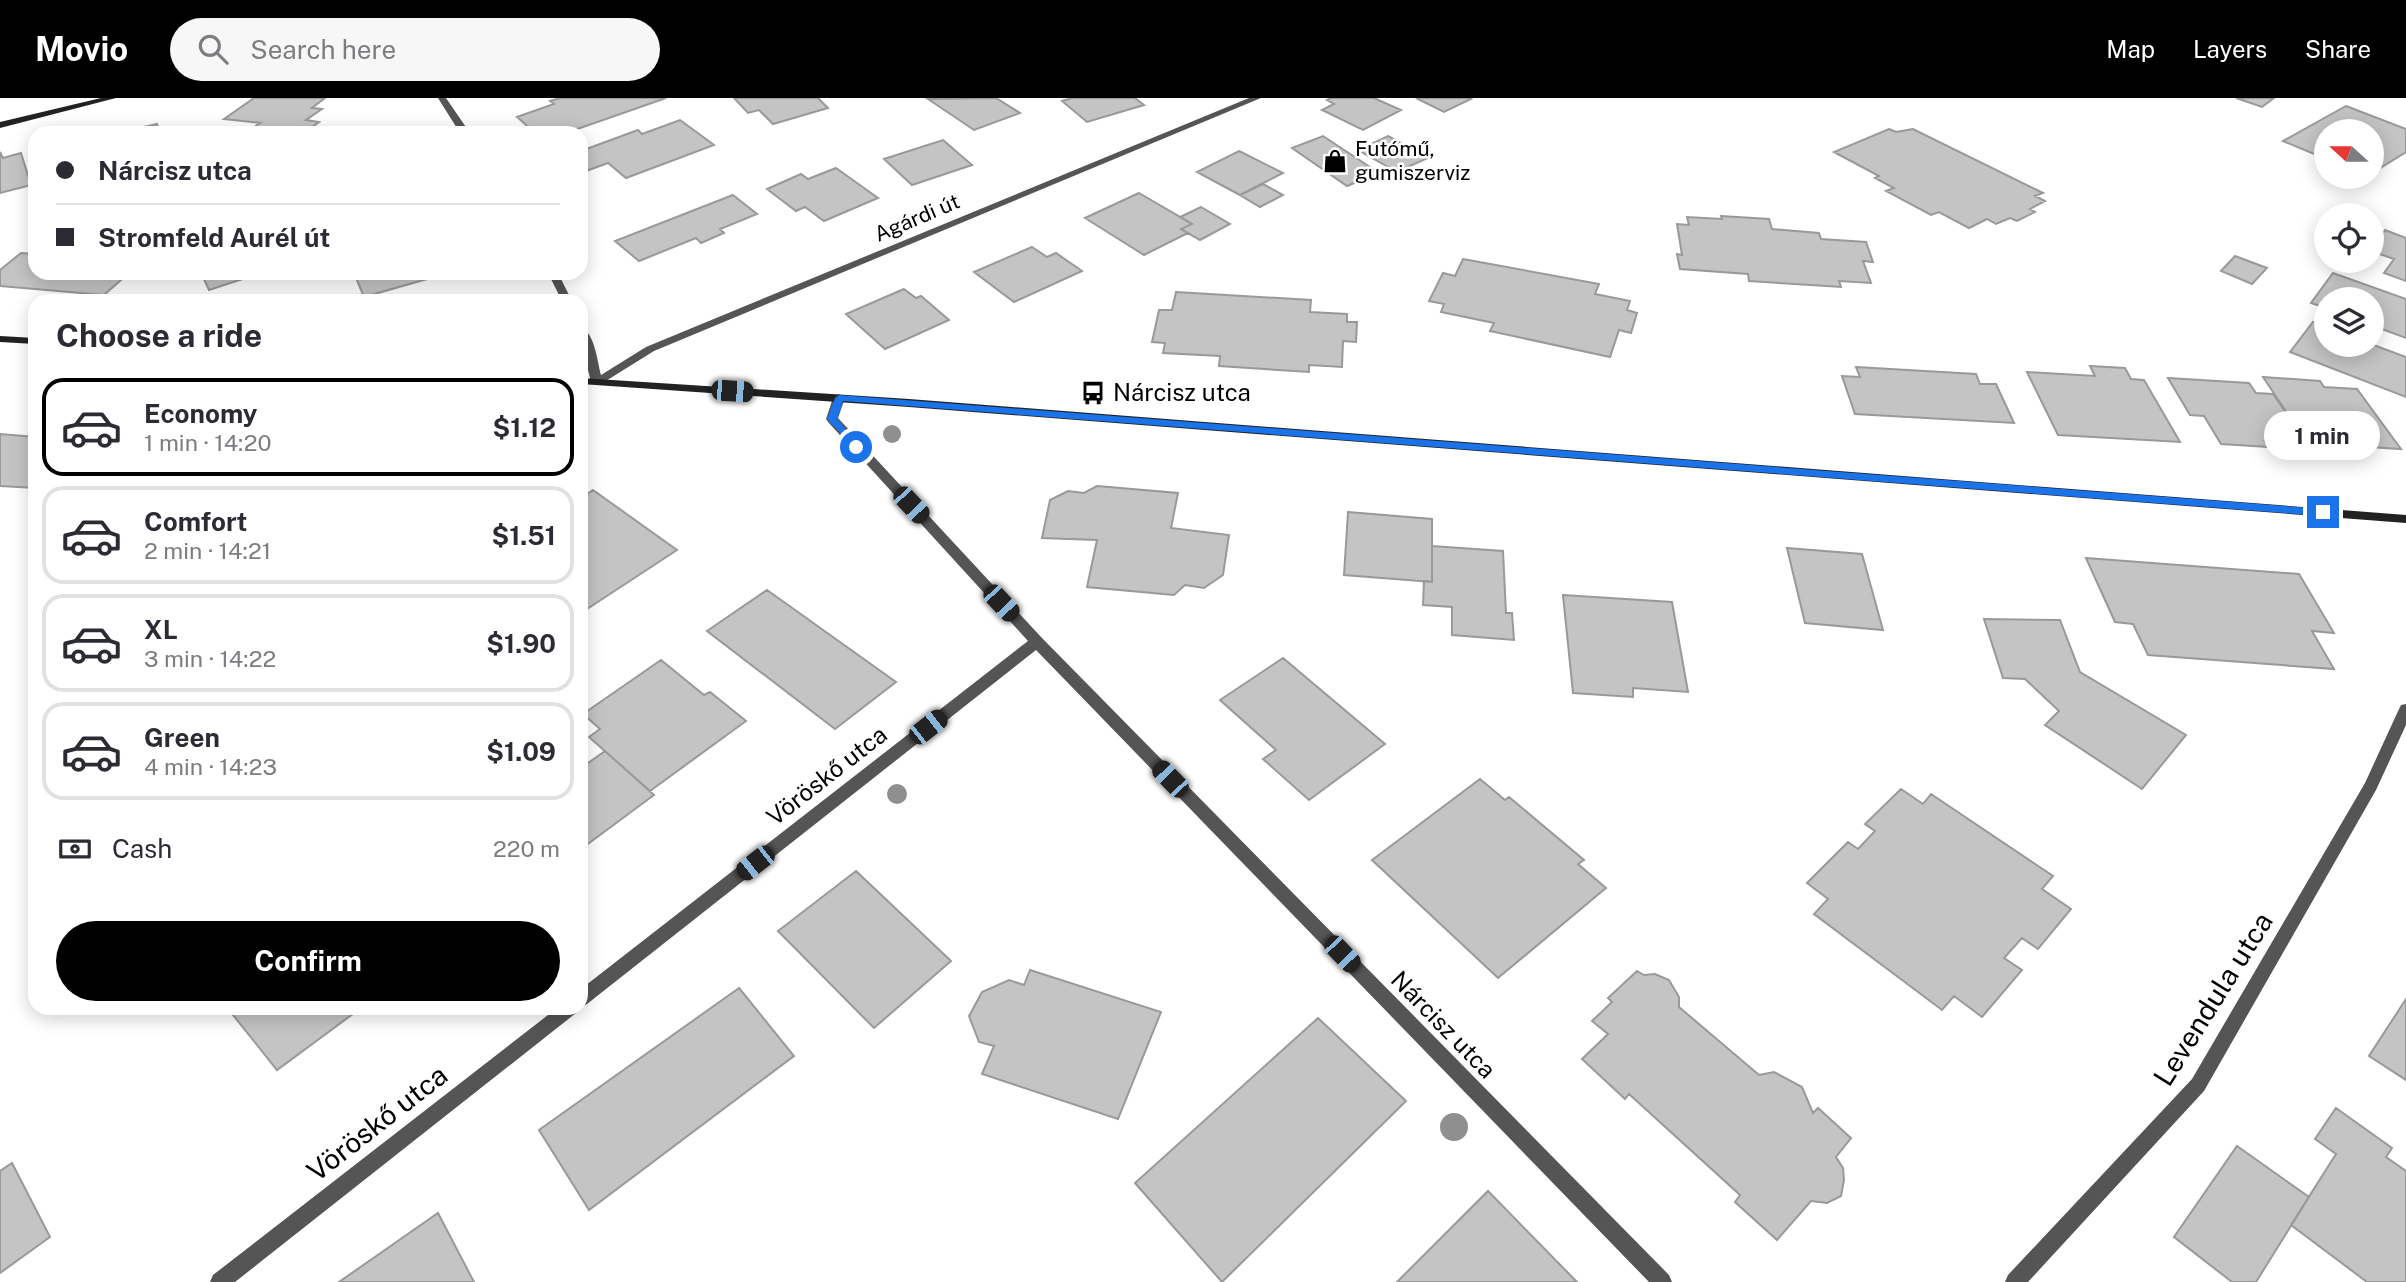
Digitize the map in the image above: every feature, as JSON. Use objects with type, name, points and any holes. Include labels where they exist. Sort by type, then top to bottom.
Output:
[{"type":"street","points":[[0,125],[112,98]]},
{"type":"street","points":[[442,98],[460,126]]},
{"type":"street","name":"Agárdi út","points":[[597,382],[650,349],[1242,100],[1257,98]]},
{"type":"street","points":[[0,338],[28,340]]},
{"type":"street","points":[[588,345],[597,382]]},
{"type":"street","points":[[588,381],[839,398],[2406,519]]},
{"type":"street","name":"Nárcisz utca","points":[[839,398],[832,419],[1037,642],[1662,1282]]},
{"type":"street","name":"Vöröskő utca","points":[[588,994],[1037,642]]},
{"type":"street","name":"Levendula utca","points":[[2015,1282],[2197,1085],[2371,786],[2406,709]]},
{"type":"street","name":"Vöröskő utca","points":[[220,1282],[561,1015]]},
{"type":"building","points":[[254,98],[325,98],[312,108],[322,109],[306,120],[319,122],[314,126],[256,126],[260,123],[224,119]]},
{"type":"building","points":[[560,98],[666,98],[586,126],[527,126],[517,117],[554,104],[550,101]]},
{"type":"building","points":[[734,98],[818,98],[828,108],[773,124],[759,110],[748,113]]},
{"type":"building","points":[[996,98],[1020,113],[974,130],[928,99]]},
{"type":"building","points":[[1072,98],[1135,98],[1144,105],[1087,122],[1062,101]]},
{"type":"building","points":[[1374,98],[1401,110],[1363,130],[1322,110],[1334,104],[1327,100]]},
{"type":"building","points":[[1416,98],[1468,98],[1471,99],[1444,112]]},
{"type":"building","points":[[2236,98],[2274,98],[2262,107]]},
{"type":"building","points":[[2346,106],[2380,119],[2323,119]]},
{"type":"building","points":[[680,120],[714,145],[626,178],[608,163],[588,170],[588,148],[638,130],[642,134]]},
{"type":"building","points":[[2384,121],[2406,129],[2406,152],[2384,166]]},
{"type":"building","points":[[2314,124],[2314,154],[2283,141]]},
{"type":"building","points":[[1889,129],[1896,132],[1913,129],[2043,193],[2035,196],[2045,201],[2030,209],[2035,212],[2017,221],[2010,218],[1996,224],[1987,219],[1969,228],[1939,212],[1931,215],[1886,191],[1894,188],[1875,178],[1879,176],[1834,152]]},
{"type":"building","name":"Futómű, gumiszerviz","points":[[1323,136],[1379,173],[1347,186],[1292,148]]},
{"type":"building","points":[[1388,136],[1428,158],[1397,172],[1358,150]]},
{"type":"building","points":[[943,140],[972,165],[912,185],[884,159]]},
{"type":"building","points":[[1239,151],[1283,173],[1240,195],[1197,172]]},
{"type":"building","points":[[0,152],[3,158],[21,153],[28,175],[28,186],[0,193]]},
{"type":"building","points":[[836,168],[878,198],[824,221],[805,207],[796,211],[767,189],[801,174],[808,179]]},
{"type":"building","points":[[1263,184],[1283,195],[1260,207],[1240,195]]},
{"type":"building","points":[[1139,193],[1192,224],[1181,229],[1188,233],[1144,255],[1085,218]]},
{"type":"building","points":[[733,195],[757,214],[720,229],[724,233],[701,243],[696,238],[639,261],[615,241]]},
{"type":"building","points":[[1201,207],[1230,224],[1200,240],[1181,229],[1192,224],[1180,217]]},
{"type":"building","points":[[1721,216],[1769,219],[1772,229],[1819,233],[1821,239],[1866,242],[1873,262],[1863,261],[1871,283],[1839,281],[1841,287],[1749,281],[1748,274],[1680,269],[1677,254],[1682,255],[1677,224],[1689,225],[1687,217],[1722,219]]},
{"type":"building","points":[[2384,232],[2406,238],[2406,281],[2384,273],[2394,259],[2384,256]]},
{"type":"building","points":[[1032,247],[1047,257],[1056,253],[1082,271],[1014,302],[974,272]]},
{"type":"building","points":[[21,253],[28,254],[28,280],[121,280],[105,294],[92,294],[0,286],[0,270]]},
{"type":"building","points":[[2235,256],[2267,268],[2252,284],[2221,271]]},
{"type":"building","points":[[1463,259],[1599,284],[1595,294],[1630,301],[1627,310],[1637,313],[1631,333],[1619,330],[1610,357],[1490,331],[1494,323],[1441,312],[1444,304],[1429,301],[1443,273],[1455,276]]},
{"type":"building","points":[[2333,273],[2372,287],[2323,287]]},
{"type":"building","points":[[204,280],[240,280],[209,290]]},
{"type":"building","points":[[357,280],[424,280],[374,294],[363,294]]},
{"type":"building","points":[[904,289],[916,298],[921,296],[949,320],[885,349],[846,314]]},
{"type":"building","points":[[2384,291],[2406,299],[2406,338],[2384,330]]},
{"type":"building","points":[[1176,292],[1311,300],[1310,312],[1347,314],[1347,322],[1357,322],[1356,342],[1343,341],[1342,367],[1309,365],[1309,372],[1219,366],[1220,356],[1163,353],[1165,343],[1152,342],[1159,310],[1172,310]]},
{"type":"building","points":[[2313,322],[2314,357],[2384,357],[2384,349],[2406,357],[2406,397],[2290,352]]},
{"type":"building","points":[[2090,366],[2125,368],[2131,379],[2144,380],[2180,442],[2058,435],[2027,372],[2095,376]]},
{"type":"building","points":[[1856,367],[1976,374],[1980,384],[1996,384],[2014,423],[1855,414],[1842,376],[1860,377]]},
{"type":"building","points":[[2263,377],[2320,381],[2324,387],[2357,389],[2401,449],[2307,443]]},
{"type":"building","points":[[2168,378],[2249,383],[2256,393],[2273,394],[2307,443],[2265,441],[2270,447],[2221,444],[2204,416],[2190,415]]},
{"type":"building","points":[[0,434],[28,436],[28,488],[0,486]]},
{"type":"building","points":[[1097,486],[1178,493],[1171,528],[1229,535],[1223,575],[1204,588],[1185,585],[1174,595],[1087,587],[1097,540],[1042,538],[1050,500],[1068,491],[1084,493]]},
{"type":"building","points":[[593,490],[677,550],[588,608],[588,493]]},
{"type":"building","points":[[1348,512],[1432,519],[1432,582],[1344,575]]},
{"type":"building","points":[[1432,546],[1503,551],[1506,613],[1512,613],[1514,640],[1452,635],[1452,607],[1423,605],[1424,581],[1432,582]]},
{"type":"building","points":[[1787,548],[1862,554],[1883,630],[1805,623]]},
{"type":"building","points":[[2086,558],[2299,574],[2334,633],[2312,631],[2334,669],[2148,655],[2133,624],[2115,622]]},
{"type":"building","points":[[767,590],[896,682],[835,729],[707,631]]},
{"type":"building","points":[[1563,595],[1672,602],[1688,692],[1633,688],[1633,697],[1573,693]]},
{"type":"building","points":[[1984,619],[2060,620],[2080,672],[2186,735],[2142,789],[2045,725],[2059,711],[2025,679],[2003,678]]},
{"type":"building","points":[[1283,658],[1385,744],[1309,800],[1263,759],[1276,750],[1220,700]]},
{"type":"building","points":[[661,660],[704,695],[710,692],[746,721],[650,791],[589,737],[600,729],[588,718],[588,711]]},
{"type":"building","points":[[605,751],[654,795],[588,844],[588,763]]},
{"type":"building","points":[[1480,779],[1505,800],[1509,797],[1584,860],[1578,864],[1606,888],[1498,978],[1372,860]]},
{"type":"building","points":[[1901,789],[1923,804],[1931,794],[2053,876],[2042,889],[2071,909],[2038,949],[2022,938],[2004,958],[2022,970],[1982,1017],[1954,996],[1942,1010],[1814,914],[1828,899],[1807,883],[1848,842],[1858,849],[1875,831],[1865,824]]},
{"type":"building","points":[[856,871],[951,961],[874,1028],[778,931]]},
{"type":"building","points":[[1030,970],[1161,1012],[1118,1119],[982,1074],[994,1046],[979,1042],[969,1016],[982,992],[1009,980],[1024,985]]},
{"type":"building","points":[[1637,971],[1669,980],[1679,997],[1679,1007],[1759,1075],[1774,1072],[1802,1087],[1813,1113],[1818,1108],[1851,1138],[1836,1157],[1843,1168],[1841,1196],[1827,1203],[1811,1201],[1777,1240],[1735,1202],[1740,1195],[1629,1094],[1625,1099],[1582,1059],[1608,1034],[1592,1021],[1612,1002],[1608,998]]},
{"type":"building","points":[[739,988],[794,1056],[589,1210],[539,1130]]},
{"type":"building","points":[[2406,999],[2406,1080],[2369,1056]]},
{"type":"building","points":[[233,1015],[352,1015],[277,1070]]},
{"type":"building","points":[[1318,1018],[1406,1101],[1222,1282],[1135,1183]]},
{"type":"building","points":[[2336,1108],[2392,1148],[2386,1157],[2406,1171],[2406,1282],[2367,1282],[2291,1225],[2336,1154],[2315,1139]]},
{"type":"building","points":[[2237,1146],[2309,1197],[2256,1282],[2232,1282],[2174,1237]]},
{"type":"building","points":[[12,1163],[50,1237],[0,1273],[0,1171]]},
{"type":"building","points":[[1488,1191],[1577,1282],[1397,1282]]},
{"type":"building","points":[[438,1213],[474,1282],[339,1282]]},
{"type":"place","name":"Futómű, gumiszerviz","points":[[1335,161]]},
{"type":"place","name":"Nárcisz utca","points":[[1093,393]]},
{"type":"route","points":[[856,447],[832,419],[839,398],[2323,512]]}]
